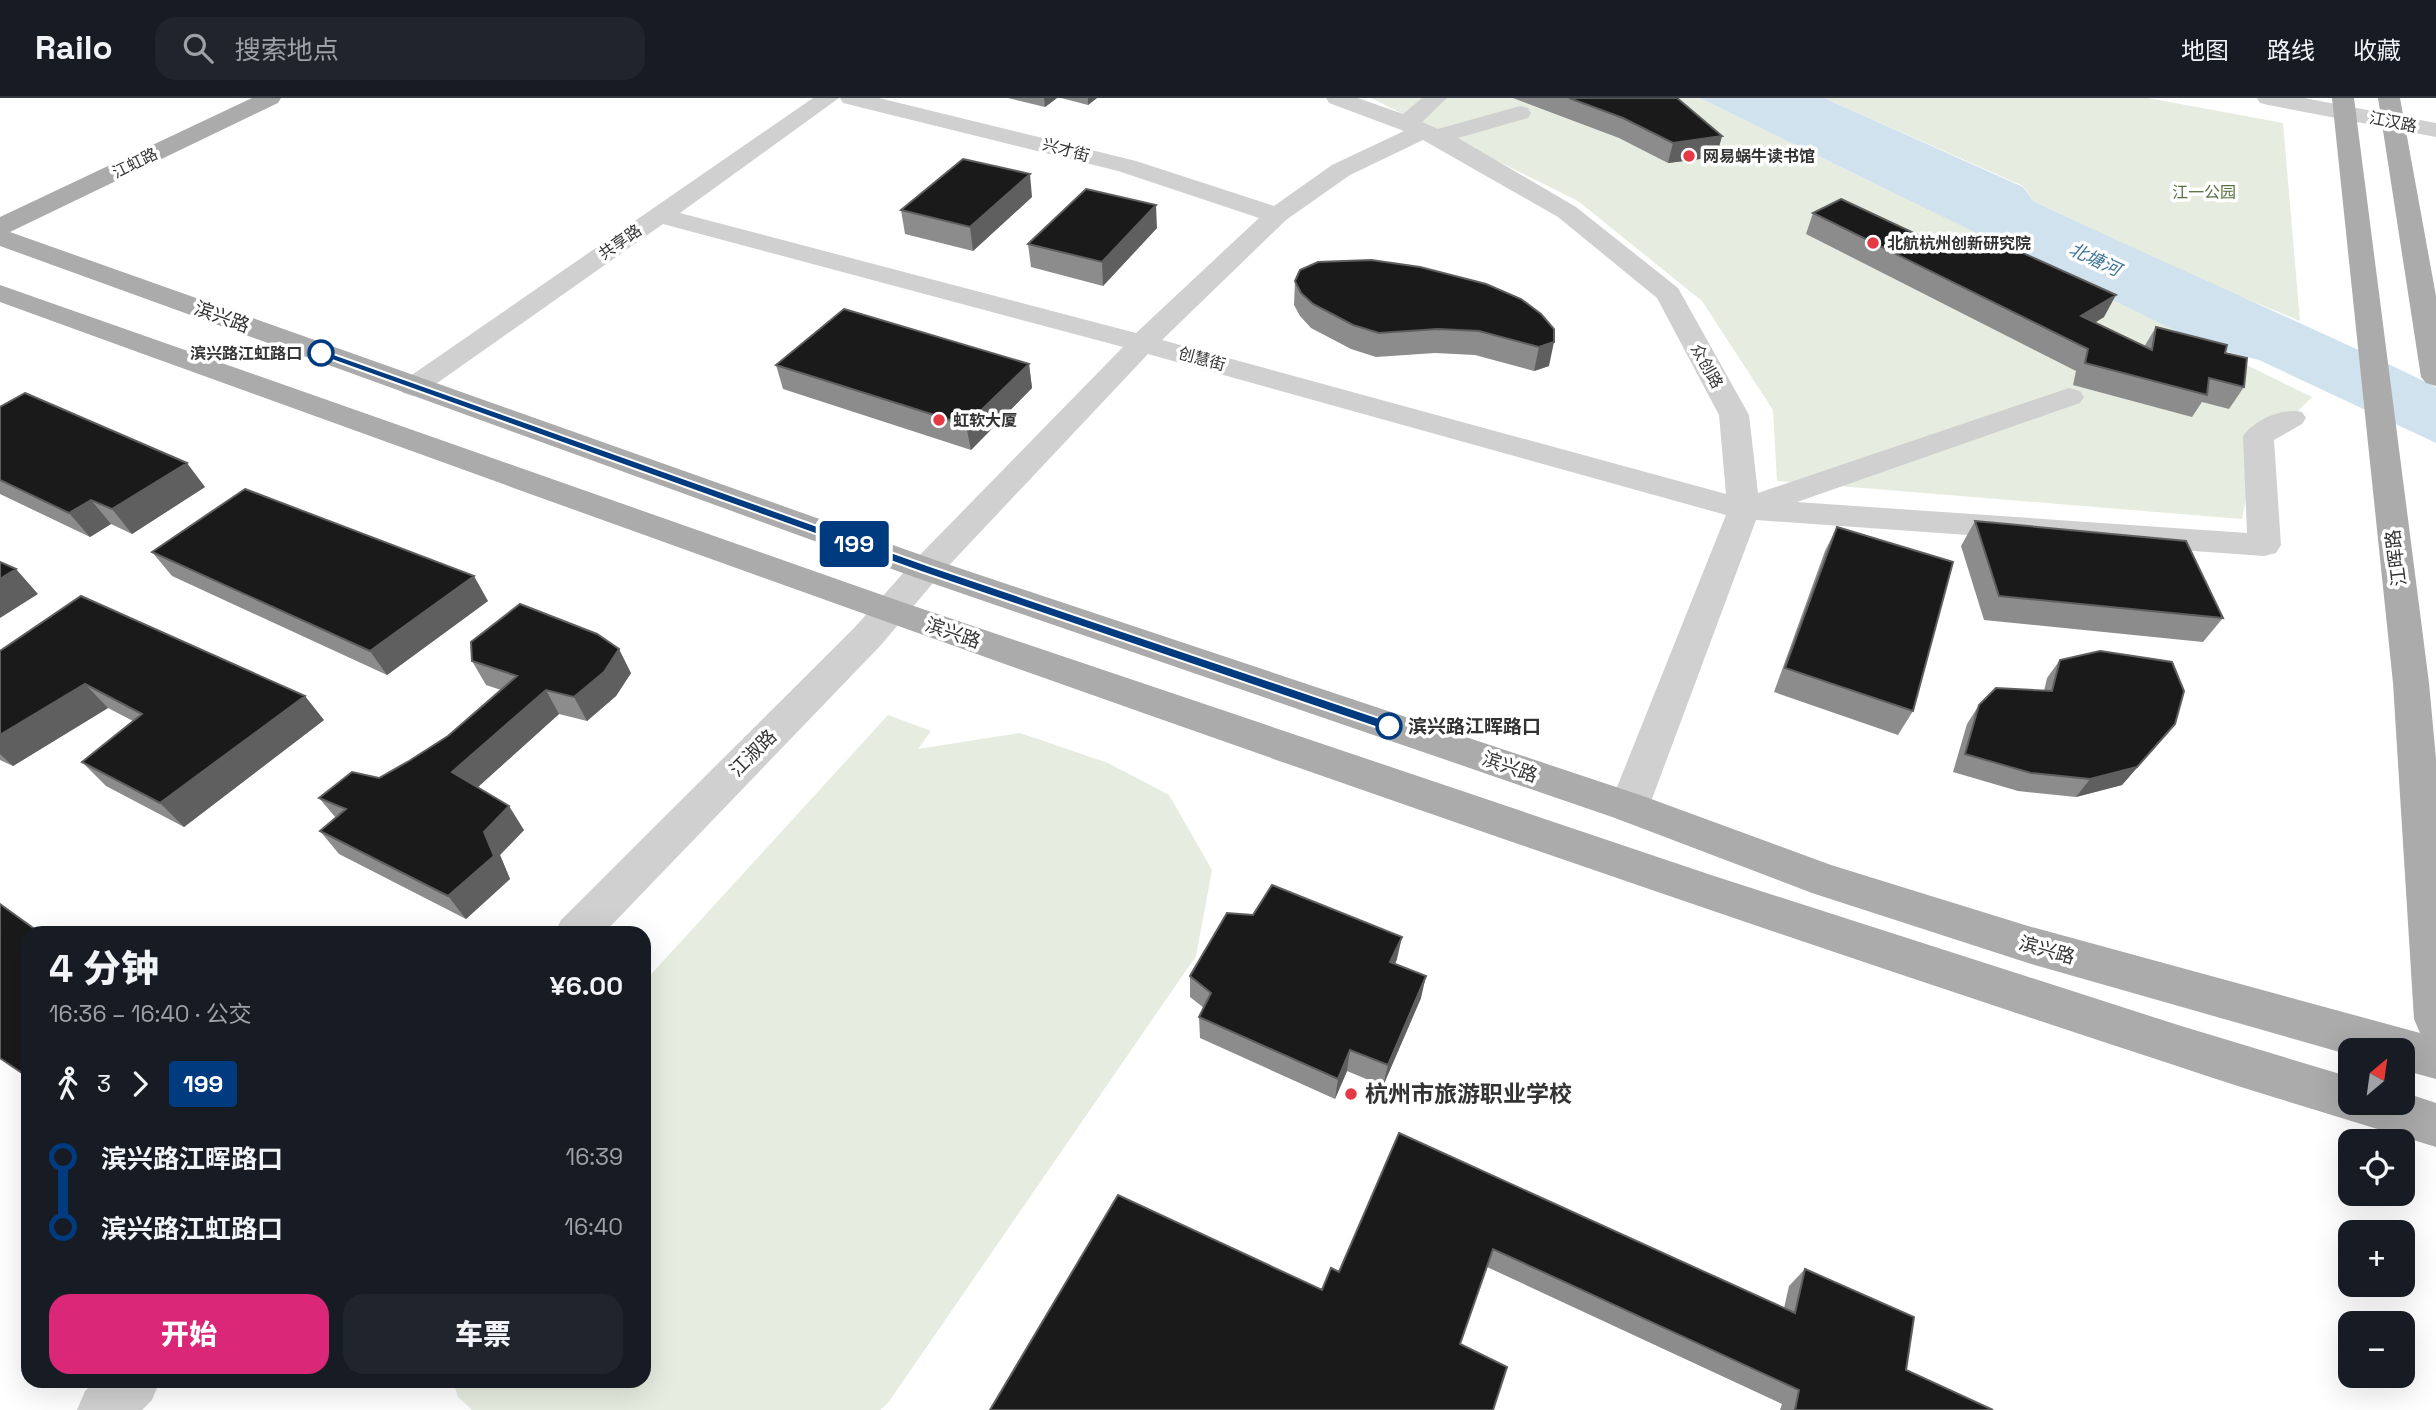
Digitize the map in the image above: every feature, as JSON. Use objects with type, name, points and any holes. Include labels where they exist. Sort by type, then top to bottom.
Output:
[{"type":"main road","name":"江虹路","points":[[0,204],[227,98]]},
{"type":"main road","name":"江虹路","points":[[0,227],[270,98]]},
{"type":"main road","points":[[2389,98],[2436,377]]},
{"type":"main road","name":"江晖路","points":[[2344,105],[2411,683],[2436,1019]]},
{"type":"main road","name":"滨兴路","points":[[0,237],[926,569],[1629,807],[1712,841],[1946,921],[2436,1058]]},
{"type":"main road","name":"滨兴路","points":[[0,293],[890,611],[1711,892],[2178,1046],[2338,1095]]},
{"type":"main road","points":[[2404,1115],[2436,1125]]},
{"type":"street","name":"共享路","points":[[413,387],[828,98]]},
{"type":"street","name":"兴才街","points":[[851,98],[1116,163],[1277,215]]},
{"type":"street","name":"众创路","points":[[1337,98],[1421,130],[1567,212],[1668,294],[1734,415],[1744,509],[1629,807]]},
{"type":"street","points":[[1421,130],[1436,98]]},
{"type":"street","name":"江汉路","points":[[2268,98],[2344,105],[2392,122],[2436,130]]},
{"type":"street","points":[[1421,130],[1520,113]]},
{"type":"street","name":"江淑路","points":[[583,926],[868,636],[926,569],[1142,343],[1277,215],[1341,170],[1421,130]]},
{"type":"street","name":"创慧街","points":[[658,215],[1142,343],[1744,509],[2264,545],[2258,436],[2291,418]]},
{"type":"street","points":[[1744,509],[2069,397]]},
{"type":"street","points":[[104,1410],[126,1388]]},
{"type":"green space","points":[[1371,98],[1700,98],[2312,397],[2291,418],[2258,436],[2242,519],[1777,481],[1773,410],[1702,301],[1578,201]]},
{"type":"green space","name":"江一公园","points":[[1824,98],[2148,98],[2283,123],[2300,321],[2184,273],[2033,201],[2023,186]]},
{"type":"green space","points":[[888,715],[931,731],[918,749],[1020,733],[1108,763],[1169,795],[1212,870],[1196,956],[888,1403],[880,1410],[472,1410],[458,1397],[455,1388],[651,1388],[651,974]]},
{"type":"water","name":"北塘河","points":[[1700,98],[1824,98],[2023,187],[2033,201],[2436,387],[2436,443],[2259,360],[2209,347]]},
{"type":"building","points":[[1569,98],[1677,98],[1722,136],[1673,143],[1623,118]]},
{"type":"building","points":[[963,159],[1030,174],[970,227],[901,210]]},
{"type":"building","points":[[1086,189],[1156,205],[1102,262],[1028,244]]},
{"type":"building","points":[[1841,199],[1952,251],[1983,235],[2116,295],[2081,316],[2152,350],[2156,327],[2227,345],[2225,353],[2247,358],[2244,387],[2209,378],[2207,395],[2085,363],[2088,349],[1813,213]]},
{"type":"building","points":[[1371,260],[1420,267],[1486,284],[1521,299],[1541,314],[1554,329],[1554,342],[1539,347],[1479,331],[1438,329],[1379,333],[1353,325],[1313,304],[1301,293],[1295,281],[1300,270],[1318,262]]},
{"type":"building","name":"虹软大厦","points":[[844,309],[1029,364],[966,425],[776,365]]},
{"type":"building","points":[[25,393],[187,463],[112,509],[91,500],[69,513],[0,480],[0,407]]},
{"type":"building","points":[[245,489],[474,576],[370,651],[152,552]]},
{"type":"building","points":[[1975,521],[2186,541],[2223,618],[1999,596]]},
{"type":"building","points":[[1837,527],[1953,562],[1913,711],[1785,668]]},
{"type":"building","points":[[0,562],[16,569],[0,579]]},
{"type":"building","points":[[81,596],[305,696],[160,803],[82,762],[142,714],[85,684],[0,735],[0,651]]},
{"type":"building","points":[[520,604],[597,634],[619,649],[604,672],[574,697],[546,690],[452,772],[509,806],[484,832],[494,856],[448,896],[320,831],[346,809],[319,798],[352,772],[379,778],[409,761],[448,736],[517,676],[472,661],[471,642]]},
{"type":"building","points":[[2100,651],[2172,662],[2184,691],[2175,724],[2137,767],[2090,779],[2031,773],[1965,754],[1979,705],[1996,688],[2052,691],[2060,660]]},
{"type":"building","points":[[1272,885],[1402,937],[1390,962],[1426,976],[1388,1065],[1350,1050],[1338,1079],[1199,1017],[1211,993],[1190,976],[1227,913],[1253,915]]},
{"type":"building","points":[[0,904],[30,926],[21,926],[21,1072],[0,1058]]},
{"type":"building","points":[[1399,1133],[1795,1313],[1805,1269],[1914,1317],[1906,1370],[1993,1410],[1795,1410],[1799,1390],[1493,1249],[1460,1344],[1507,1367],[1493,1410],[990,1410],[1118,1195],[1322,1290],[1331,1268],[1339,1272]]},
{"type":"bus line","name":"199","points":[[321,353],[926,569],[1389,726]]},
{"type":"place","name":"网易蜗牛读书馆","points":[[1689,156]]},
{"type":"place","name":"北航杭州创新研究院","points":[[1873,243]]},
{"type":"place","name":"滨兴路江虹路口","points":[[321,353]]},
{"type":"place","name":"虹软大厦","points":[[939,420]]},
{"type":"place","name":"滨兴路江晖路口","points":[[1389,726]]},
{"type":"place","name":"杭州市旅游职业学校","points":[[1351,1094]]}]
